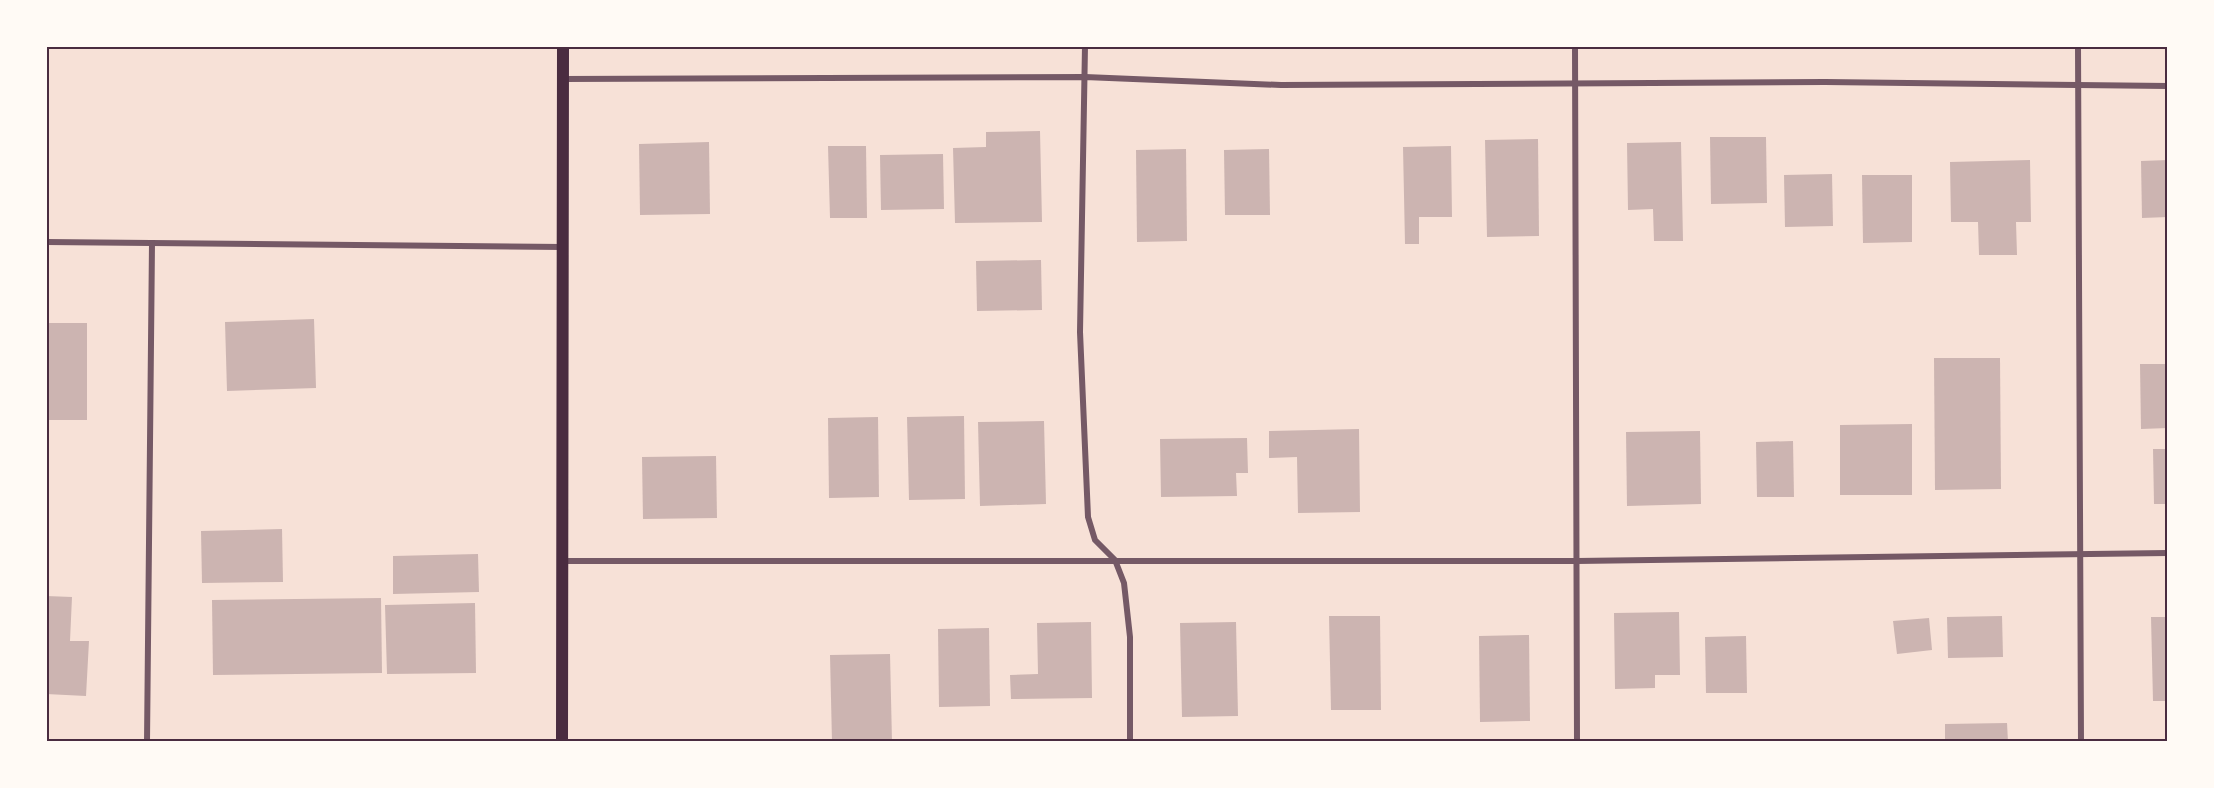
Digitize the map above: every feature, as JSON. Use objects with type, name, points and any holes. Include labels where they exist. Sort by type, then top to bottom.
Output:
[{"type":"main road","points":[[562,741],[563,46]]},
{"type":"street","points":[[1085,46],[1080,332],[1088,517],[1095,540],[1114,560],[1124,583],[1130,637],[1130,741]]},
{"type":"street","points":[[1575,46],[1577,741]]},
{"type":"street","points":[[2078,46],[2081,741]]},
{"type":"street","points":[[563,79],[1085,77],[1281,85],[1825,82],[2168,86]]},
{"type":"street","points":[[46,242],[563,247]]},
{"type":"street","points":[[147,741],[152,243]]},
{"type":"street","points":[[562,561],[1577,561],[2168,553]]},
{"type":"building","points":[[380,46],[420,46],[420,49],[380,49]]},
{"type":"building","points":[[1040,131],[1042,222],[955,223],[953,148],[986,147],[986,132]]},
{"type":"building","points":[[1710,137],[1766,137],[1767,203],[1711,204]]},
{"type":"building","points":[[1538,139],[1539,236],[1487,237],[1485,140]]},
{"type":"building","points":[[709,142],[710,214],[640,215],[639,144]]},
{"type":"building","points":[[1681,142],[1683,241],[1654,241],[1653,209],[1628,210],[1627,143]]},
{"type":"building","points":[[828,146],[866,146],[867,218],[830,218]]},
{"type":"building","points":[[1451,146],[1452,217],[1419,217],[1419,244],[1405,244],[1403,147]]},
{"type":"building","points":[[1186,149],[1187,241],[1137,242],[1136,150]]},
{"type":"building","points":[[1269,149],[1270,215],[1225,215],[1224,150]]},
{"type":"building","points":[[943,154],[944,209],[881,210],[880,155]]},
{"type":"building","points":[[2030,160],[2031,222],[2016,222],[2017,255],[1979,255],[1978,222],[1951,222],[1950,162]]},
{"type":"building","points":[[2168,160],[2168,217],[2142,218],[2141,161]]},
{"type":"building","points":[[1832,174],[1833,226],[1785,227],[1784,175]]},
{"type":"building","points":[[1862,175],[1912,175],[1912,242],[1863,243]]},
{"type":"building","points":[[1041,260],[1042,310],[977,311],[976,261]]},
{"type":"building","points":[[314,319],[316,388],[227,391],[225,322]]},
{"type":"building","points":[[46,323],[87,323],[87,420],[46,420]]},
{"type":"building","points":[[1934,358],[2000,358],[2001,489],[1935,490]]},
{"type":"building","points":[[2140,364],[2168,364],[2168,428],[2141,429]]},
{"type":"building","points":[[964,416],[965,499],[909,500],[907,417]]},
{"type":"building","points":[[878,417],[879,497],[829,498],[828,418]]},
{"type":"building","points":[[1044,421],[1046,504],[980,506],[978,422]]},
{"type":"building","points":[[1912,424],[1912,495],[1840,495],[1840,425]]},
{"type":"building","points":[[1359,429],[1360,512],[1298,513],[1297,457],[1269,458],[1269,431]]},
{"type":"building","points":[[1700,431],[1701,504],[1627,506],[1626,432]]},
{"type":"building","points":[[1247,438],[1248,473],[1236,473],[1237,496],[1161,497],[1160,439]]},
{"type":"building","points":[[1793,441],[1794,497],[1757,497],[1756,442]]},
{"type":"building","points":[[2153,449],[2168,449],[2168,504],[2154,504]]},
{"type":"building","points":[[716,456],[717,518],[643,519],[642,457]]},
{"type":"building","points":[[282,529],[283,582],[202,583],[201,531]]},
{"type":"building","points":[[478,554],[479,592],[393,594],[393,556]]},
{"type":"building","points":[[46,596],[72,597],[70,641],[89,641],[86,696],[46,694]]},
{"type":"building","points":[[381,598],[382,673],[213,675],[212,600]]},
{"type":"building","points":[[475,603],[476,673],[387,674],[385,605]]},
{"type":"building","points":[[1679,612],[1680,675],[1655,675],[1655,688],[1615,689],[1614,613]]},
{"type":"building","points":[[1329,616],[1380,616],[1381,710],[1331,710]]},
{"type":"building","points":[[2002,616],[2003,657],[1948,658],[1947,617]]},
{"type":"building","points":[[2151,617],[2168,617],[2168,701],[2153,701]]},
{"type":"building","points":[[1929,618],[1932,650],[1897,654],[1893,621]]},
{"type":"building","points":[[1091,622],[1092,698],[1011,699],[1010,675],[1038,674],[1037,623]]},
{"type":"building","points":[[1236,622],[1238,716],[1182,717],[1180,623]]},
{"type":"building","points":[[989,628],[990,706],[939,707],[938,629]]},
{"type":"building","points":[[1529,635],[1530,721],[1480,722],[1479,636]]},
{"type":"building","points":[[1746,636],[1747,693],[1706,693],[1705,637]]},
{"type":"building","points":[[890,654],[892,742],[832,742],[830,655]]},
{"type":"building","points":[[2007,723],[2008,742],[1945,742],[1945,724]]}]
